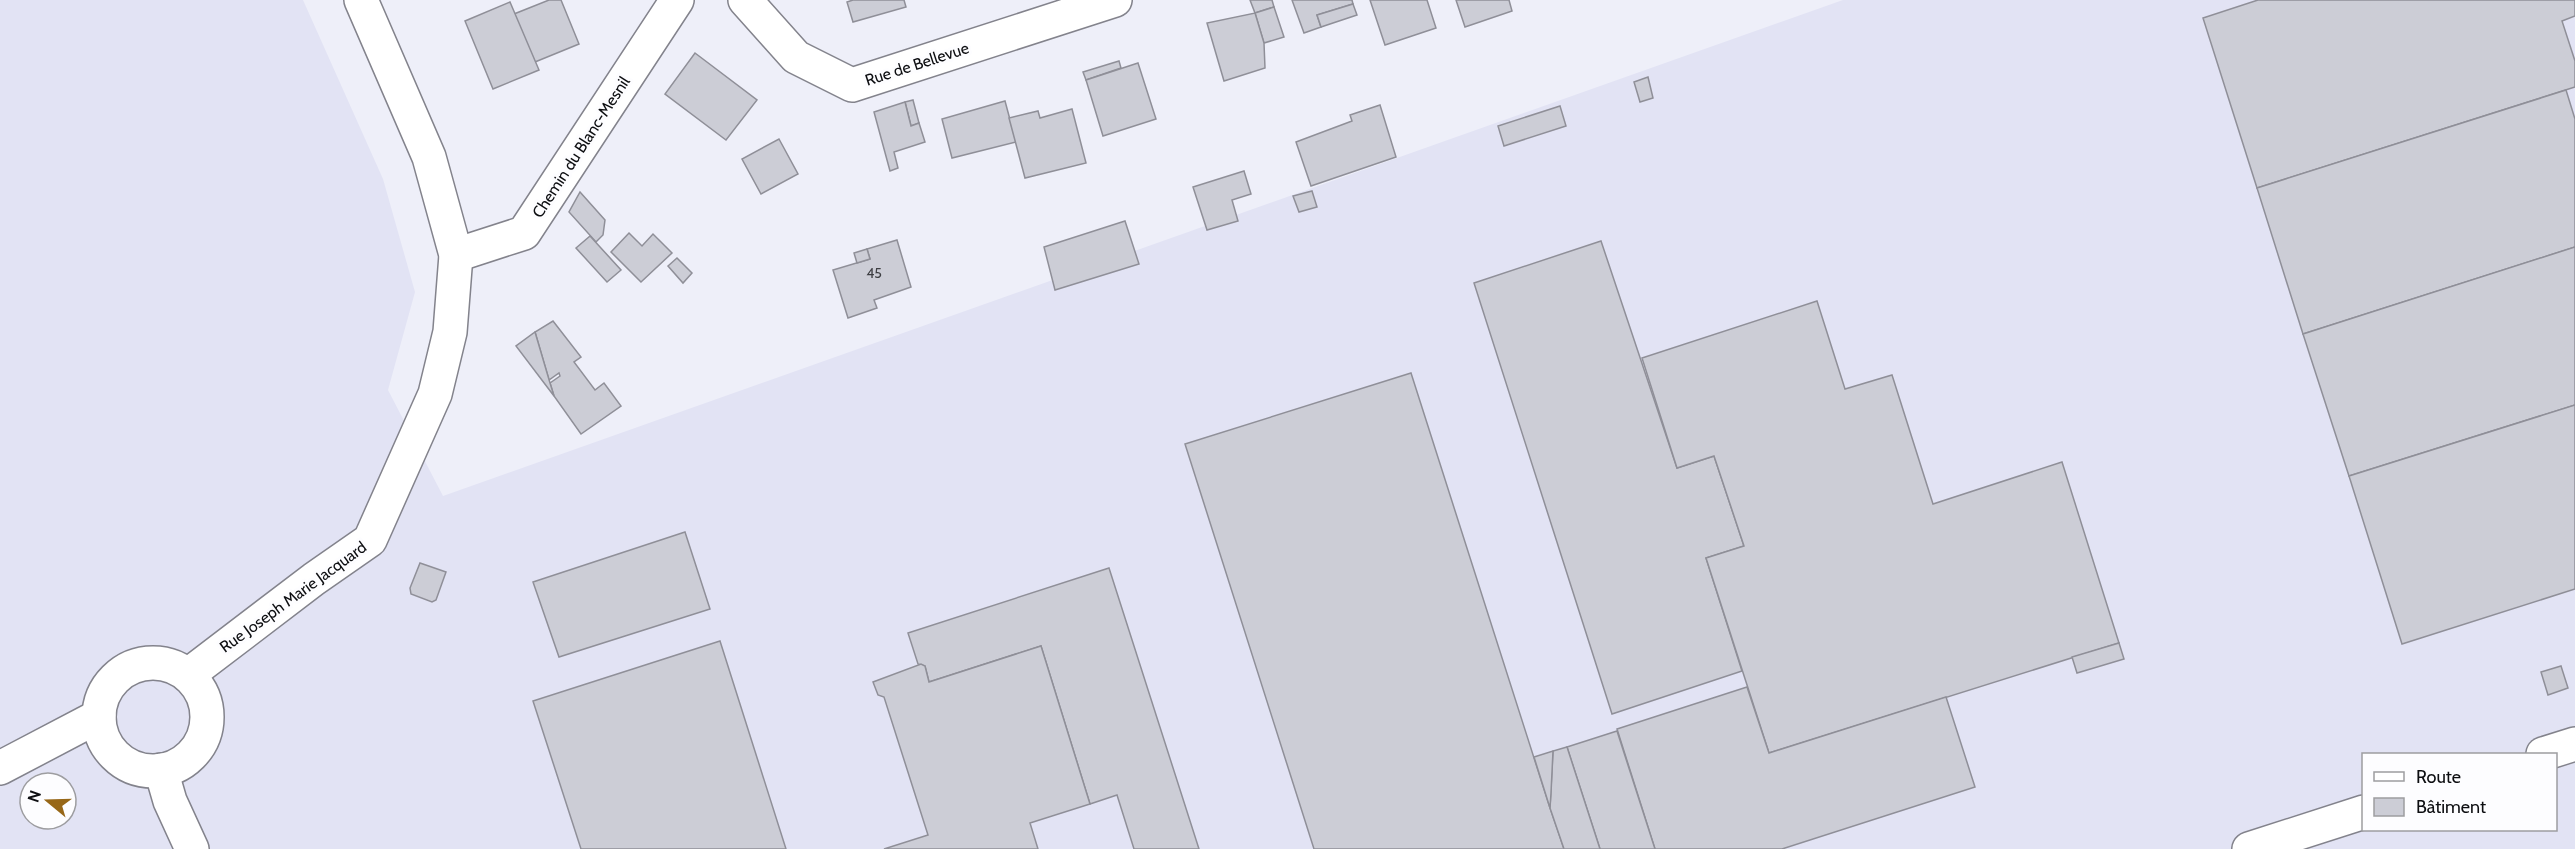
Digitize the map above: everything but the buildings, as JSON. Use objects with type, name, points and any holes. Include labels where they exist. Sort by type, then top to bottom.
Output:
[{"type":"street","name":"Rue Joseph Marie Jacquard","points":[[188,675],[314,579],[370,540],[435,394],[450,332],[456,255],[429,157],[361,0]]},
{"type":"street","name":"Chemin du Blanc-Mesnil","points":[[456,255],[524,233],[677,0]]},
{"type":"street","name":"Rue de Bellevue","points":[[745,0],[796,57],[852,85],[1115,0]]},
{"type":"street","points":[[156,662],[173,666],[188,675],[199,688],[206,705],[207,722],[202,740],[192,754],[178,765],[161,770],[138,768],[117,758],[107,746],[100,731],[99,716],[102,699],[110,684],[123,672],[139,664],[156,662]]},
{"type":"street","points":[[0,768],[99,716]]},
{"type":"street","points":[[2546,753],[2575,744]]},
{"type":"street","points":[[161,770],[170,801],[192,849]]},
{"type":"street","points":[[2249,849],[2362,813]]},
{"type":"shaded area","points":[[0,0],[303,0],[383,179],[415,292],[388,390],[443,496],[1843,0],[2575,0],[2575,849],[0,849]]}]
